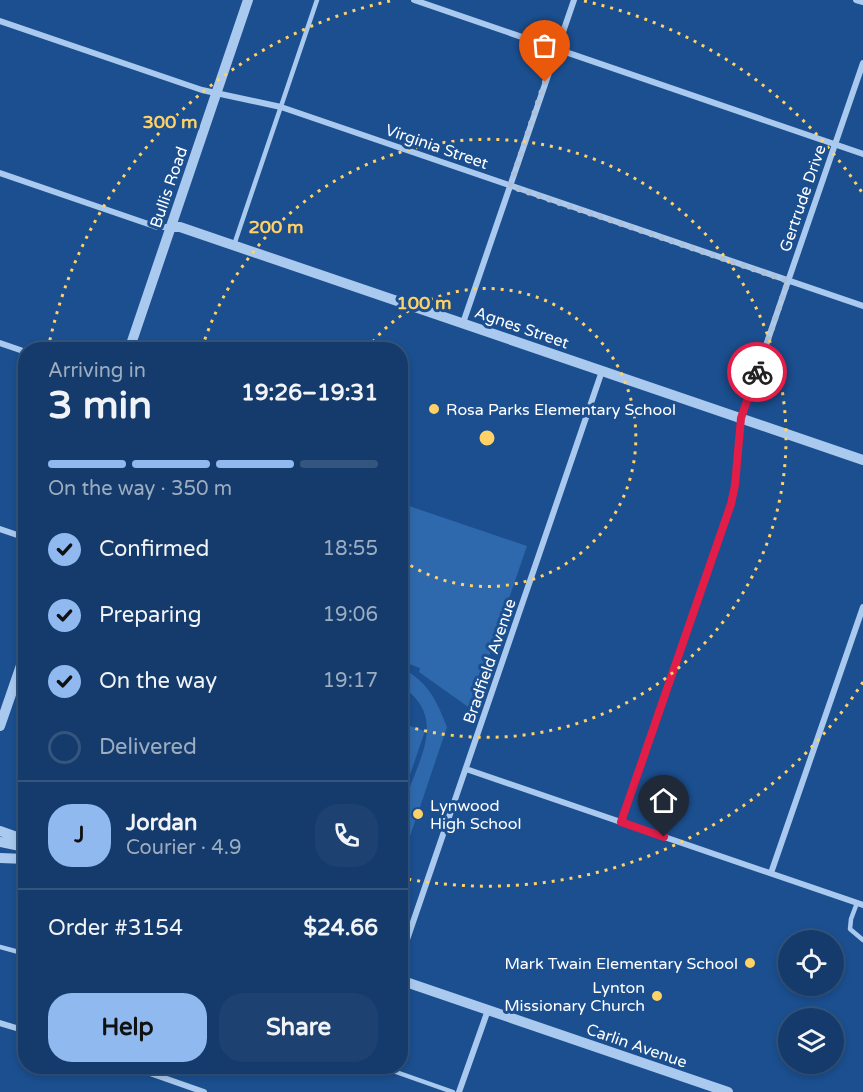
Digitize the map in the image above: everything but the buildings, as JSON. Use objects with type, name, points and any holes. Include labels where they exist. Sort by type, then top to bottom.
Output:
[{"type":"street","name":"Bullis Road","points":[[132,342],[248,0]]},
{"type":"street","points":[[414,0],[863,154]]},
{"type":"street","points":[[463,323],[574,0]]},
{"type":"street","points":[[856,0],[863,2]]},
{"type":"street","name":"Virginia Street","points":[[0,21],[202,90],[280,107],[863,306]]},
{"type":"street","name":"Gertrude Drive","points":[[621,822],[731,504],[741,418],[863,63]]},
{"type":"street","name":"Agnes Street","points":[[0,173],[157,227],[180,227],[863,460]]},
{"type":"street","points":[[0,343],[18,349]]},
{"type":"street","name":"Bradfield Avenue","points":[[408,937],[602,371]]},
{"type":"street","points":[[0,529],[18,535]]},
{"type":"street","points":[[771,873],[863,607]]},
{"type":"street","points":[[0,726],[4,703],[18,670]]},
{"type":"street","points":[[466,769],[860,904]]},
{"type":"street","points":[[0,831],[18,839]]},
{"type":"street","points":[[0,842],[18,845]]},
{"type":"street","points":[[0,858],[18,859]]},
{"type":"street","name":"Carlin Avenue","points":[[408,983],[728,1092]]},
{"type":"street","points":[[459,1092],[488,1010]]},
{"type":"street","points":[[0,1023],[18,1029]]},
{"type":"street","points":[[153,1074],[204,1092]]},
{"type":"lane","points":[[234,245],[317,0]]},
{"type":"lane","points":[[860,904],[851,919],[850,929],[863,940]]},
{"type":"lane","points":[[0,948],[18,952]]},
{"type":"lane","points":[[402,1074],[453,1092]]},
{"type":"shaded area","points":[[408,506],[527,546],[471,709],[419,672],[420,668],[408,664]]},
{"type":"shaded area","points":[[408,672],[430,692],[447,727],[408,842],[408,794],[419,764],[427,731],[425,715],[417,700],[408,692]]},
{"type":"shaded area","points":[[408,726],[425,731],[408,781]]},
{"type":"way so far","points":[[545,82],[510,186],[788,281],[757,372]]},
{"type":"place","name":"Rosa Parks Elementary School","points":[[434,409]]},
{"type":"place","name":"Lynwood High School","points":[[418,814]]},
{"type":"place","name":"Mark Twain Elementary School","points":[[750,963]]},
{"type":"place","name":"Lynton Missionary Church","points":[[657,996]]},
{"type":"route","points":[[664,837],[621,822],[731,504],[741,418],[757,372]]}]
